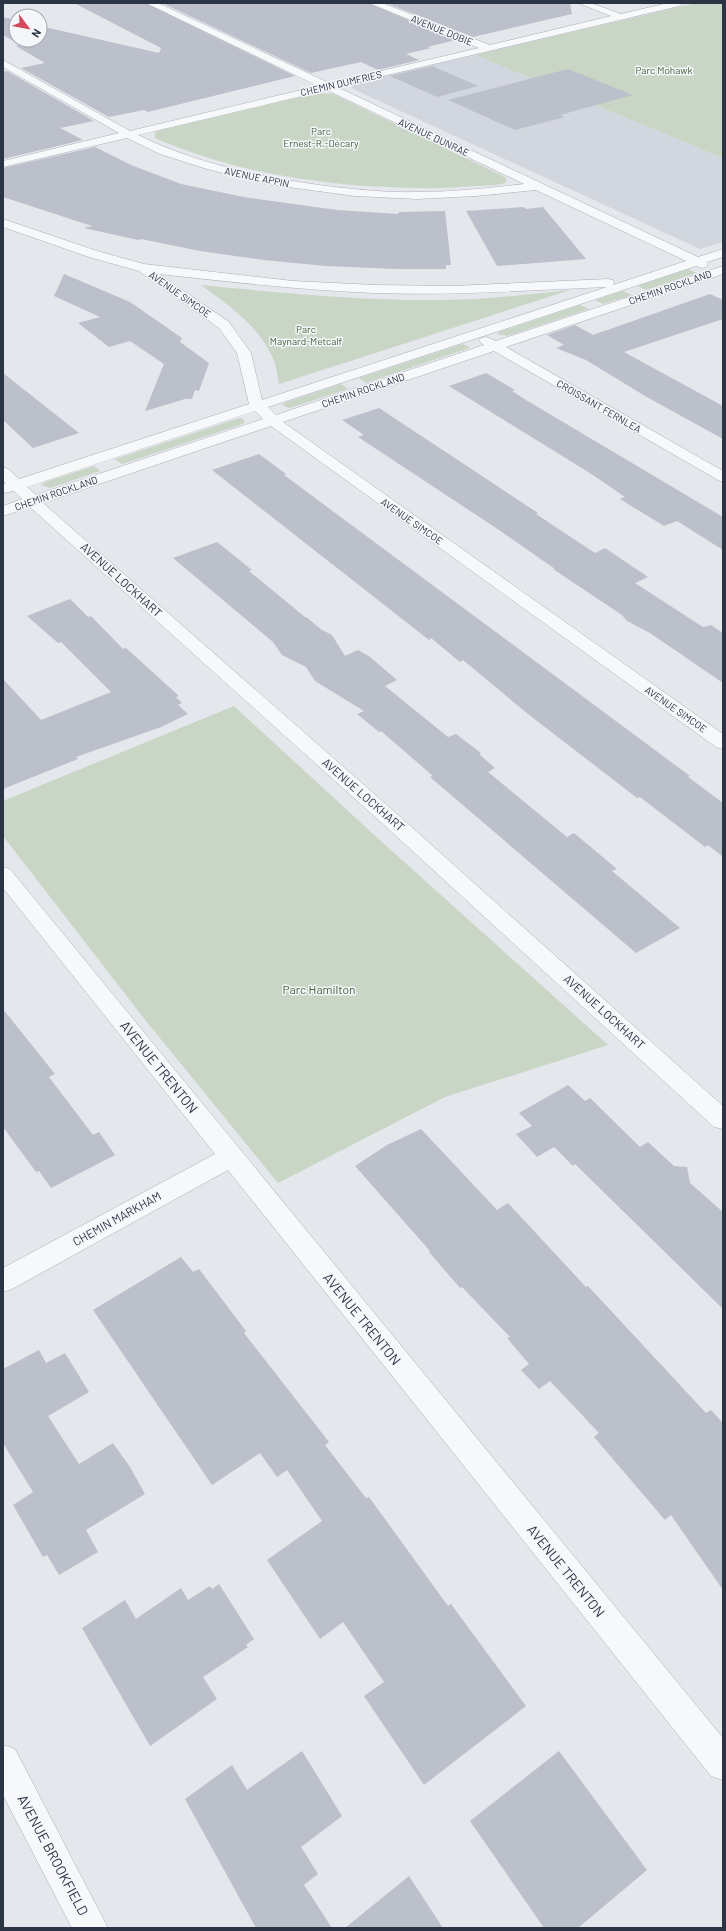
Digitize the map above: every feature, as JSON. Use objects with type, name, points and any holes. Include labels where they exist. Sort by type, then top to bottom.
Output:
[{"type":"street","name":"AVENUE DUNRAE","points":[[151,3],[696,262],[721,272]]},
{"type":"street","name":"AVENUE DOBIE","points":[[374,3],[488,48]]},
{"type":"street","points":[[583,3],[621,17]]},
{"type":"street","name":"CHEMIN DUMFRIES","points":[[3,164],[679,3]]},
{"type":"street","name":"AVENUE APPIN","points":[[3,63],[128,134],[164,152],[211,167],[266,180],[308,188],[355,193],[416,196],[476,193],[536,186]]},
{"type":"street","name":"AVENUE SIMCOE","points":[[3,223],[93,254],[143,268],[293,285],[376,289],[453,290],[638,281]]},
{"type":"street","name":"CHEMIN ROCKLAND","points":[[10,487],[723,253]]},
{"type":"street","name":"AVENUE SIMCOE","points":[[143,268],[224,325],[244,353],[253,397],[257,406],[272,421],[723,743]]},
{"type":"street","name":"CHEMIN ROCKLAND","points":[[3,511],[494,346],[721,272]]},
{"type":"street","name":"CROISSANT FERNLEA","points":[[474,334],[723,477]]},
{"type":"street","name":"AVENUE LOCKHART","points":[[3,472],[10,487],[33,501],[244,691],[390,819],[723,1120]]},
{"type":"street","name":"AVENUE TRENTON","points":[[3,874],[723,1764]]},
{"type":"street","name":"CHEMIN MARKHAM","points":[[3,1281],[231,1157]]},
{"type":"street","name":"AVENUE BROOKFIELD","points":[[3,1761],[91,1928]]},
{"type":"shaded area","points":[[475,55],[723,158],[723,242],[700,249],[353,89],[352,86],[357,83]]},
{"type":"green space","name":"Parc Mohawk","points":[[696,3],[723,3],[723,158],[475,55]]},
{"type":"green space","name":"Parc Ernest-R.-Décary","points":[[315,93],[333,94],[505,177],[507,180],[505,183],[497,185],[447,188],[384,187],[317,181],[284,176],[218,161],[155,138],[155,132],[160,130]]},
{"type":"green space","points":[[688,269],[697,273],[646,290],[637,286]]},
{"type":"green space","name":"Parc Maynard-Metcalf","points":[[201,285],[338,297],[407,300],[476,299],[570,290],[279,384],[273,357],[265,343],[240,315]]},
{"type":"green space","points":[[623,291],[632,295],[603,304],[595,300]]},
{"type":"green space","points":[[580,305],[589,309],[507,336],[497,334],[499,332]]},
{"type":"green space","points":[[462,344],[468,346],[469,348],[366,383],[359,378]]},
{"type":"green space","points":[[341,384],[348,389],[289,408],[282,405],[287,402]]},
{"type":"green space","points":[[242,418],[245,422],[240,425],[122,464],[115,459],[236,419]]},
{"type":"green space","points":[[94,466],[100,471],[50,488],[41,485],[45,482]]},
{"type":"green space","name":"Parc Hamilton","points":[[234,706],[372,833],[608,1045],[445,1097],[278,1183],[146,1021],[3,836],[3,801]]},
{"type":"building","points":[[74,3],[145,3],[295,76],[148,112],[144,110],[109,117],[21,68],[45,63],[19,48],[48,48],[48,28],[159,53],[161,48]]},
{"type":"building","points":[[162,3],[368,3],[456,40],[406,54],[419,60],[378,70],[361,62],[311,73]]},
{"type":"building","points":[[386,3],[570,3],[572,14],[473,37]]},
{"type":"building","points":[[3,17],[8,18],[8,38],[3,35]]},
{"type":"building","points":[[432,66],[478,86],[437,97],[390,76]]},
{"type":"building","points":[[568,69],[633,95],[560,115],[565,117],[515,130],[448,100]]},
{"type":"building","points":[[7,71],[94,121],[60,128],[83,140],[3,159],[3,72]]},
{"type":"building","points":[[95,147],[131,165],[181,184],[244,197],[337,210],[398,214],[399,212],[445,211],[451,265],[446,265],[446,269],[396,269],[326,266],[264,260],[200,251],[141,239],[138,240],[84,228],[92,226],[3,197],[3,168]]},
{"type":"building","points":[[524,207],[526,209],[543,207],[586,259],[497,266],[466,211]]},
{"type":"building","points":[[64,274],[130,302],[182,338],[180,342],[209,363],[199,391],[195,390],[192,399],[185,399],[145,411],[164,364],[130,341],[109,347],[78,323],[100,317],[54,296]]},
{"type":"building","points":[[710,294],[723,300],[723,319],[624,352],[723,406],[723,439],[645,396],[586,360],[556,348],[564,345],[547,335],[575,325],[593,335]]},
{"type":"building","points":[[3,373],[79,433],[33,448],[3,420]]},
{"type":"building","points":[[486,373],[515,390],[512,391],[526,400],[723,517],[723,550],[677,521],[664,526],[620,499],[625,497],[593,475],[449,386]]},
{"type":"building","points":[[379,408],[538,513],[536,514],[595,553],[605,548],[648,577],[635,583],[703,627],[711,625],[723,633],[723,683],[650,633],[627,621],[622,615],[553,569],[555,569],[496,528],[358,437],[364,435],[342,420]]},
{"type":"building","points":[[259,454],[286,474],[284,475],[690,776],[688,777],[723,803],[723,857],[708,845],[705,847],[640,797],[637,798],[528,714],[463,660],[460,662],[431,638],[429,640],[212,470]]},
{"type":"building","points":[[217,542],[252,570],[249,571],[305,617],[322,630],[332,635],[345,656],[358,650],[370,657],[397,680],[385,686],[448,737],[456,734],[481,753],[479,754],[495,768],[488,772],[567,837],[574,833],[617,869],[612,871],[680,928],[636,953],[430,777],[433,776],[381,731],[379,732],[357,714],[364,711],[315,681],[306,667],[282,655],[273,642],[173,558]]},
{"type":"building","points":[[70,599],[88,617],[91,616],[123,649],[126,648],[179,696],[176,697],[182,703],[178,705],[188,714],[161,727],[76,757],[78,759],[3,789],[3,679],[41,720],[111,692],[61,642],[58,643],[27,616]]},
{"type":"building","points":[[3,1009],[55,1074],[49,1077],[93,1135],[99,1132],[115,1155],[51,1188],[39,1171],[36,1172],[3,1127]]},
{"type":"building","points":[[568,1085],[585,1101],[590,1098],[640,1147],[648,1142],[674,1166],[687,1167],[690,1183],[723,1212],[723,1309],[575,1164],[573,1166],[554,1147],[537,1157],[516,1134],[532,1126],[519,1113]]},
{"type":"building","points":[[421,1129],[497,1210],[508,1203],[586,1287],[588,1286],[706,1413],[711,1410],[723,1423],[723,1590],[671,1515],[665,1520],[594,1437],[599,1433],[550,1381],[539,1389],[521,1370],[529,1364],[507,1338],[510,1337],[462,1287],[460,1288],[429,1252],[430,1251],[355,1166],[387,1145]]},
{"type":"building","points":[[181,1257],[193,1272],[199,1269],[246,1331],[244,1333],[329,1442],[325,1445],[366,1498],[369,1497],[448,1606],[451,1604],[526,1706],[424,1785],[364,1696],[384,1682],[343,1622],[320,1639],[267,1560],[322,1521],[287,1470],[277,1477],[260,1453],[212,1485],[93,1310]]},
{"type":"building","points":[[39,1350],[46,1363],[65,1353],[89,1392],[48,1416],[79,1464],[113,1443],[130,1467],[145,1494],[86,1530],[98,1552],[59,1575],[47,1555],[43,1557],[13,1505],[33,1492],[3,1443],[3,1369]]},
{"type":"building","points":[[219,1584],[254,1639],[246,1645],[248,1647],[203,1677],[217,1699],[150,1746],[82,1628],[125,1600],[136,1619],[181,1588],[188,1600],[210,1586],[212,1589]]},
{"type":"building","points":[[302,1751],[342,1816],[301,1847],[318,1874],[304,1885],[332,1928],[256,1928],[185,1799],[232,1765],[247,1790]]},
{"type":"building","points":[[559,1751],[647,1870],[578,1928],[544,1928],[470,1821]]},
{"type":"building","points":[[409,1876],[443,1928],[345,1928]]}]
